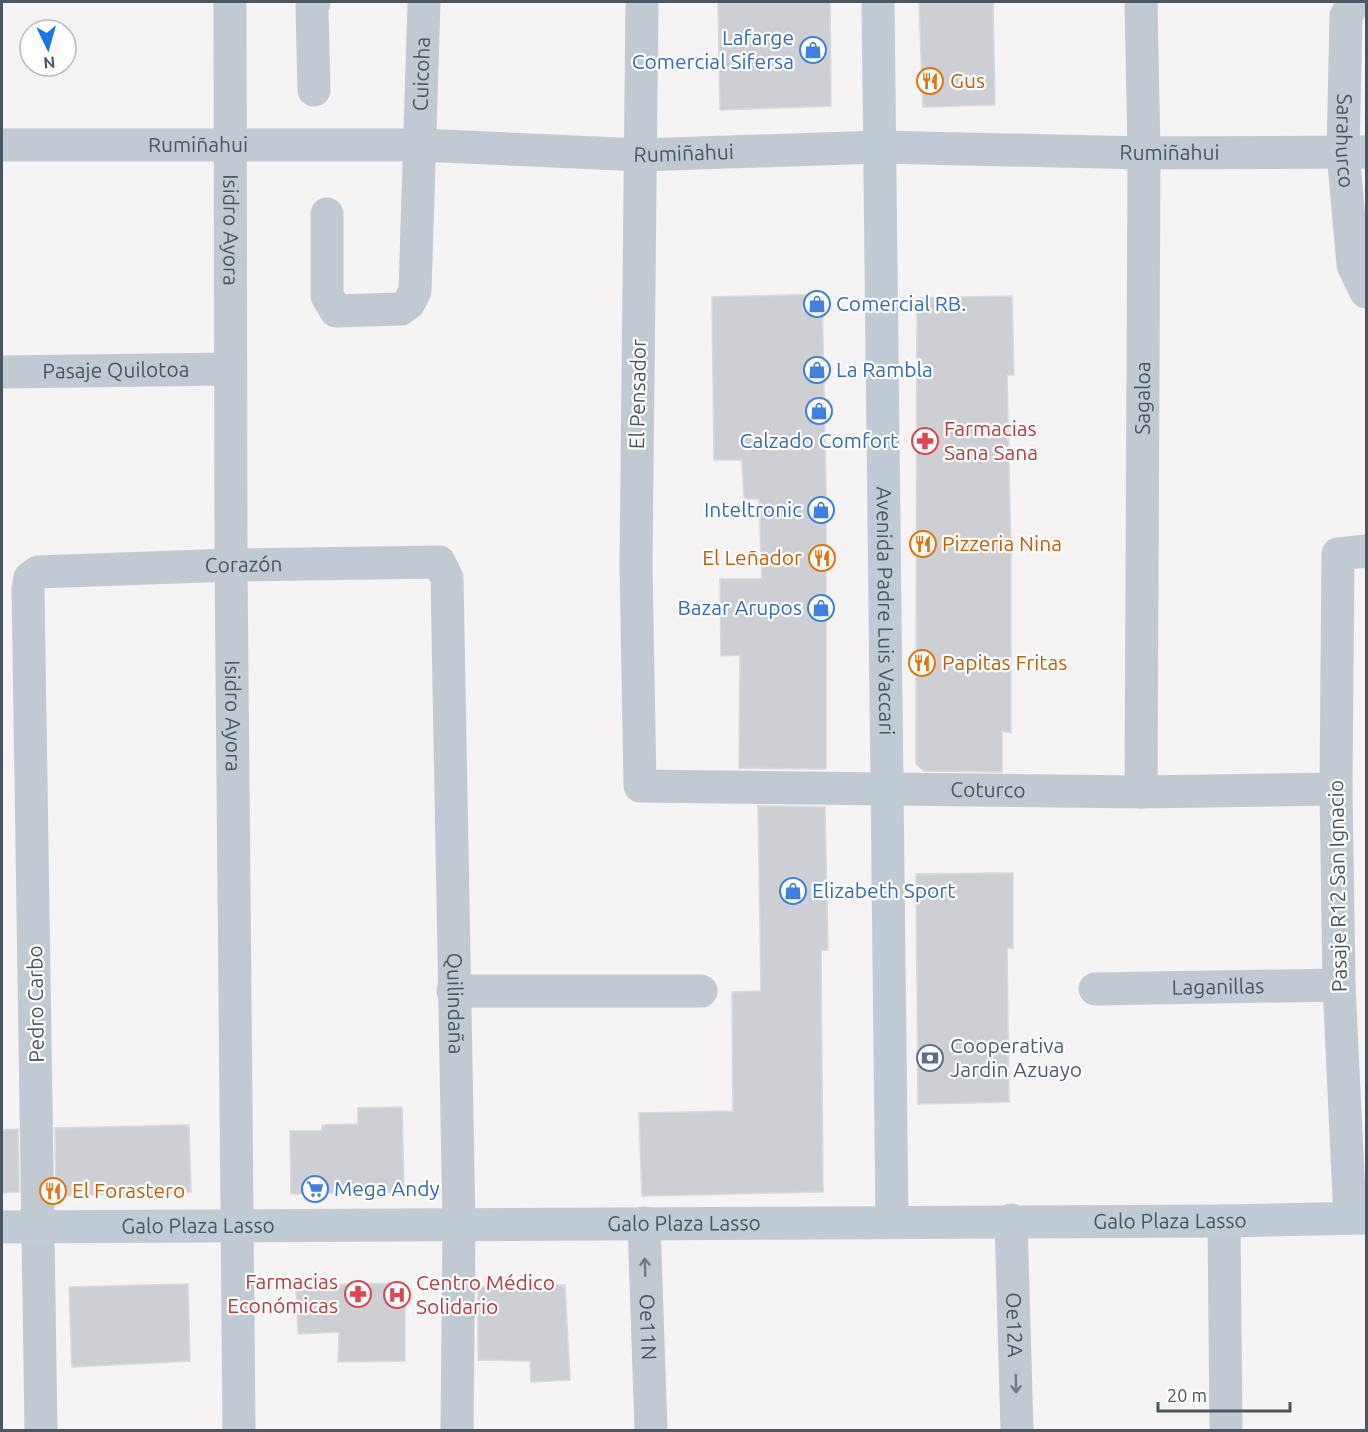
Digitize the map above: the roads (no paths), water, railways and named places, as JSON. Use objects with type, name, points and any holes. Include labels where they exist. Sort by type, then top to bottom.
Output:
[{"type":"street","name":"Isidro Ayora","points":[[230,2],[231,565],[239,1431]]},
{"type":"street","points":[[314,2],[312,8],[314,90]]},
{"type":"street","name":"Cuicoha","points":[[327,214],[327,296],[330,305],[336,311],[401,309],[409,303],[415,291],[424,2]]},
{"type":"street","name":"El Pensador","points":[[640,786],[636,565],[642,2]]},
{"type":"street","name":"Avenida Padre Luis Vaccari","points":[[878,2],[892,1221]]},
{"type":"street","name":"Sagaloa","points":[[1141,2],[1144,153],[1141,792]]},
{"type":"street","name":"Sarahurco","points":[[1350,9],[1360,278]]},
{"type":"street","name":"Rumiñahui","points":[[2,145],[420,145],[642,155],[879,147],[1144,153],[1355,152]]},
{"type":"street","name":"Pasaje Quilotoa","points":[[2,372],[230,369]]},
{"type":"street","name":"Pasaje R12 San Ignacio","points":[[1352,552],[1336,789],[1339,985],[1358,1218]]},
{"type":"street","name":"Corazón","points":[[30,578],[38,572],[231,565],[439,562],[447,578]]},
{"type":"street","name":"Pedro Carbo","points":[[30,578],[41,1431]]},
{"type":"street","name":"Quilindaña","points":[[447,578],[459,1225],[457,1431]]},
{"type":"street","name":"Coturco","points":[[640,786],[1141,792],[1336,789]]},
{"type":"street","name":"Laganillas","points":[[1095,989],[1339,985]]},
{"type":"street","points":[[453,992],[701,991]]},
{"type":"street","name":"Galo Plaza Lasso","points":[[2,1227],[1011,1220],[1224,1221],[1358,1218]]},
{"type":"street","name":"Oe12A","points":[[1011,1220],[1017,1431]]},
{"type":"street","points":[[1224,1221],[1226,1431]]},
{"type":"street","name":"Oe11N","points":[[644,1223],[651,1431]]},
{"type":"place","name":"Lafarge Comercial Sifersa","points":[[813,50]]},
{"type":"place","name":"Gus","points":[[930,81]]},
{"type":"place","name":"Comercial RB.","points":[[817,304]]},
{"type":"place","name":"La Rambla","points":[[817,370]]},
{"type":"place","name":"Calzado Comfort","points":[[819,411]]},
{"type":"place","name":"Farmacias Sana Sana","points":[[925,441]]},
{"type":"place","name":"Inteltronic","points":[[821,510]]},
{"type":"place","name":"Pizzeria Nina","points":[[923,544]]},
{"type":"place","name":"El Leñador","points":[[822,558]]},
{"type":"place","name":"Bazar Arupos","points":[[821,608]]},
{"type":"place","name":"Papitas Fritas","points":[[922,663]]},
{"type":"place","name":"Elizabeth Sport","points":[[793,891]]},
{"type":"place","name":"Cooperativa Jardin Azuayo","points":[[930,1058]]},
{"type":"place","name":"Mega Andy","points":[[315,1189]]},
{"type":"place","name":"El Forastero","points":[[53,1191]]},
{"type":"place","name":"Farmacias Económicas","points":[[358,1294]]},
{"type":"place","name":"Centro Médico Solidario","points":[[397,1295]]}]
